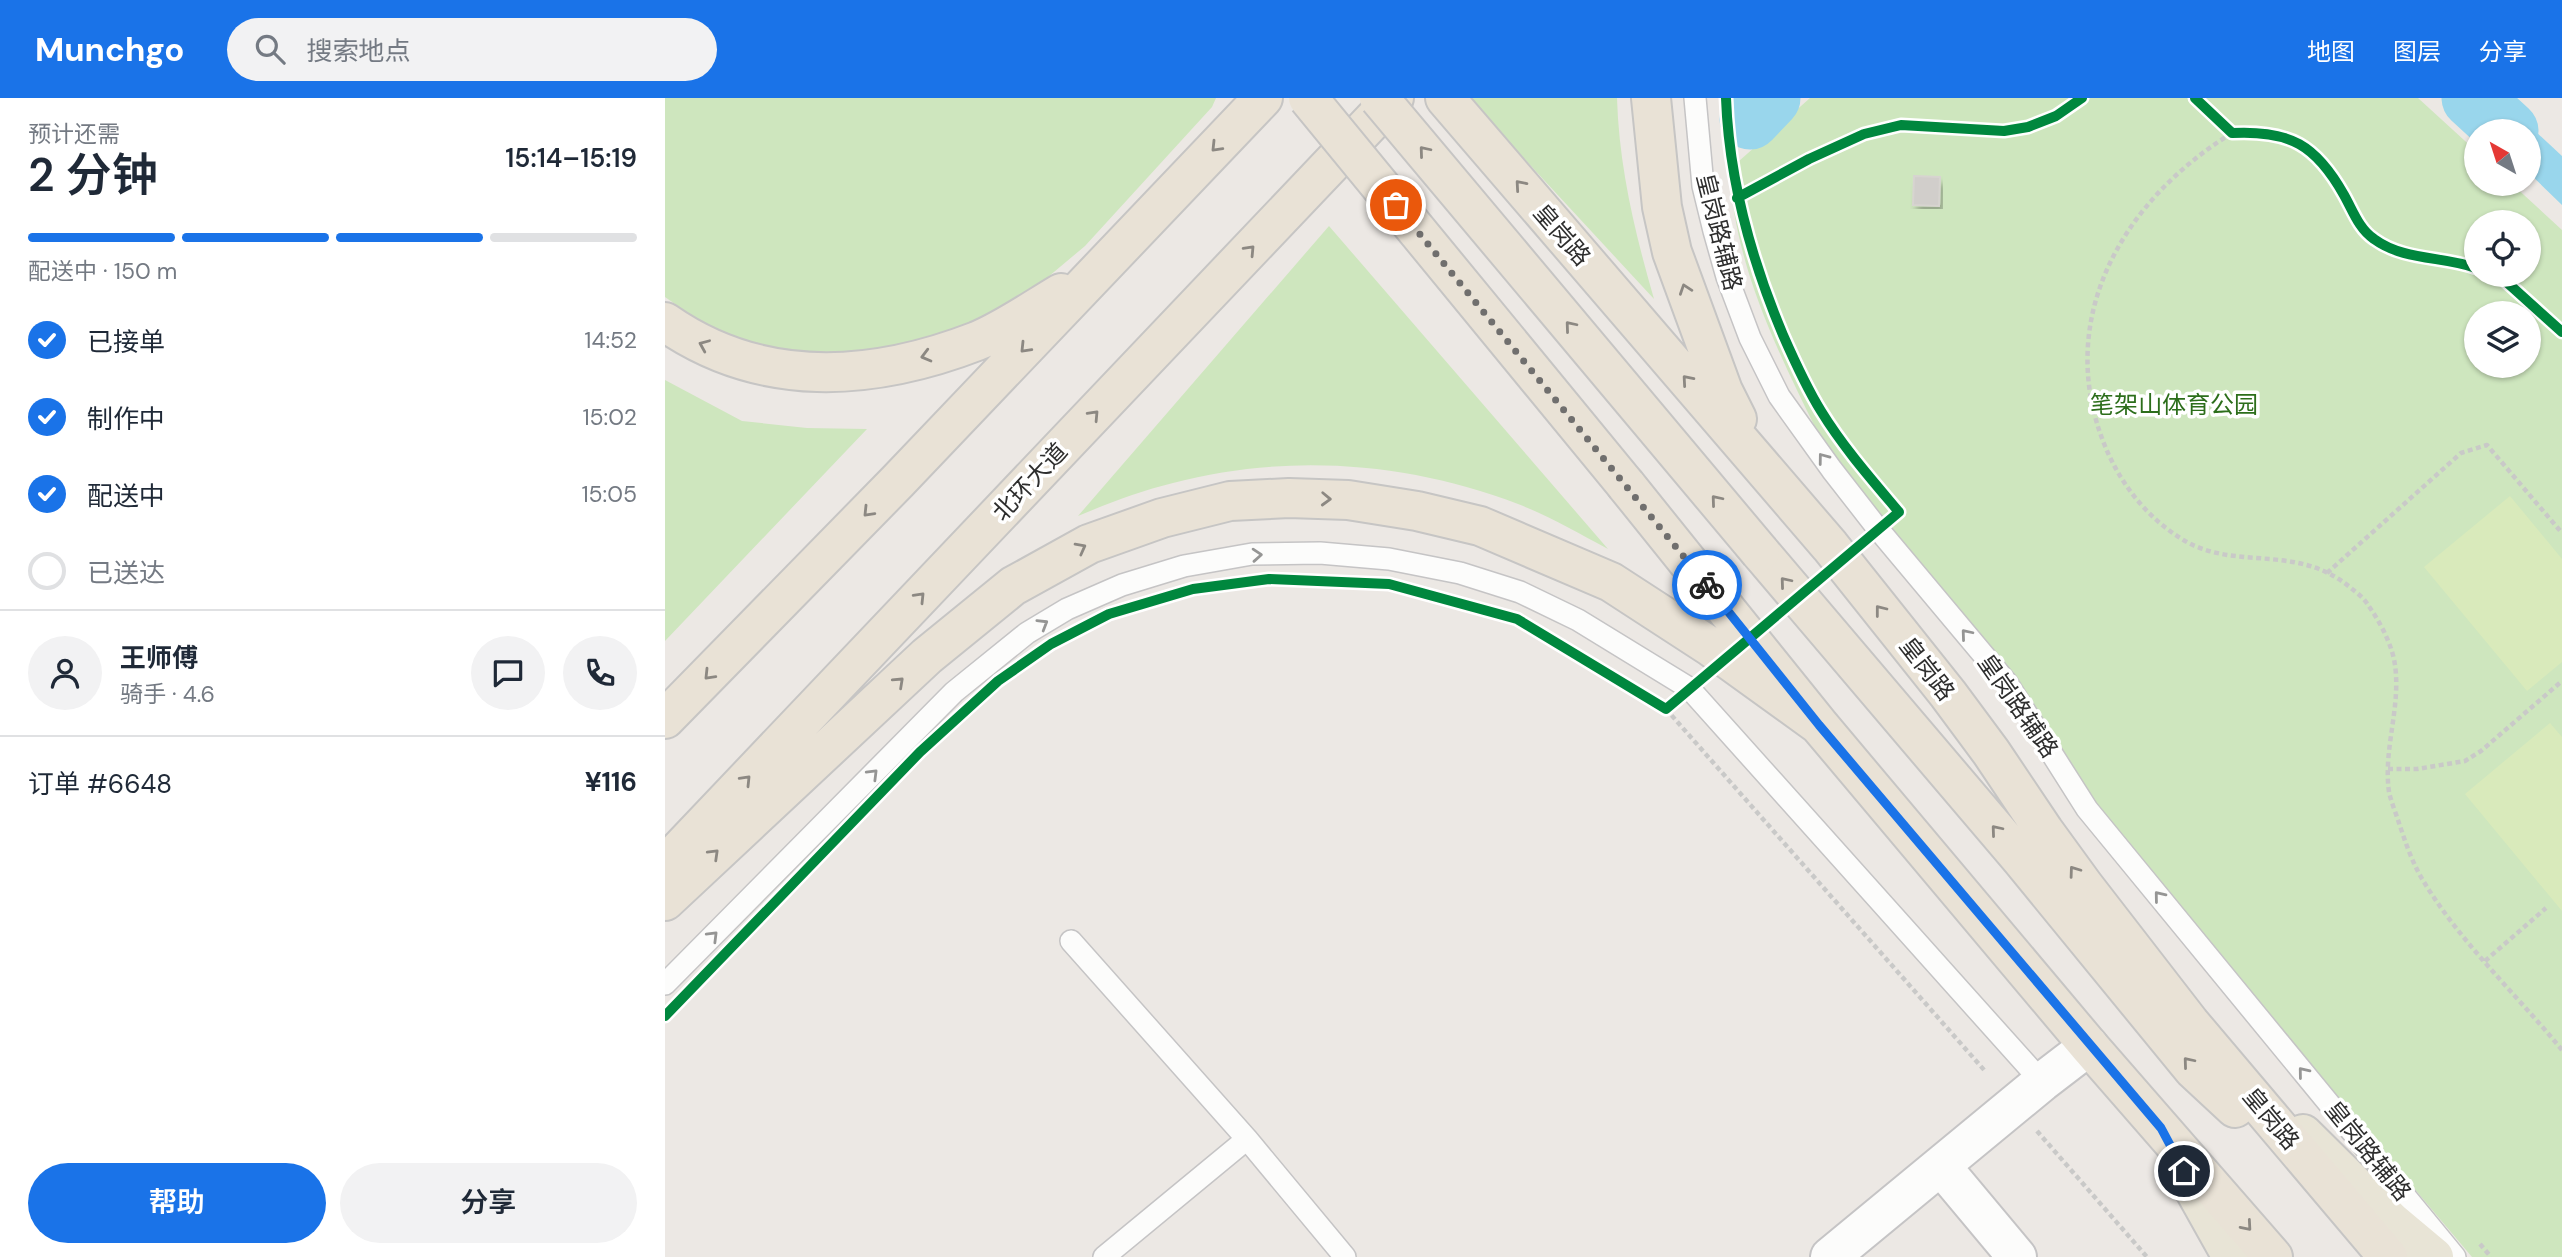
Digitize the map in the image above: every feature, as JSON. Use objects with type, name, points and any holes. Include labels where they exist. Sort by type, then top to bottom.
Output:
[{"type":"highway","points":[[665,719],[898,481],[1263,98]]},
{"type":"highway","points":[[1308,98],[1819,725],[2089,1046],[2273,1257]]},
{"type":"highway","points":[[1379,98],[2021,859],[2193,1069],[2227,1101],[2291,1153],[2346,1208]]},
{"type":"highway","name":"北环大道","points":[[665,864],[1394,98]]},
{"type":"highway","name":"皇岗路","points":[[1445,98],[1830,546],[1948,694],[2084,886],[2190,1023],[2388,1257]]},
{"type":"highway","points":[[1651,98],[1662,207],[1672,252],[1723,391],[1760,465]]},
{"type":"highway","points":[[665,322],[689,339],[743,362],[799,373],[861,371],[925,357],[979,340],[1096,273]]},
{"type":"highway","points":[[665,901],[927,656],[1013,586],[1089,544],[1162,518],[1230,501],[1289,498],[1348,500],[1417,511],[1480,526],[1611,582],[1711,647],[1819,725]]},
{"type":"main road","name":"皇岗路辅路","points":[[2190,1023],[2391,1221],[2434,1257]]},
{"type":"main road","points":[[2161,1128],[2232,1257]]},
{"type":"street","points":[[1830,1257],[2089,1046]]},
{"type":"street","points":[[1941,1166],[2017,1257]]},
{"type":"lane","name":"皇岗路辅路","points":[[1695,98],[1703,186],[1714,231],[1727,277],[1750,338],[1779,396],[1878,529],[2007,683],[2087,809],[2455,1257]]},
{"type":"lane","points":[[665,984],[954,692],[1027,633],[1067,609],[1122,585],[1184,566],[1252,554],[1320,553],[1401,561],[1460,573],[1520,592],[1578,620],[1689,688],[2042,1082]]},
{"type":"lane","points":[[1071,941],[1247,1139],[1345,1257]]},
{"type":"lane","points":[[1104,1257],[1247,1139]]},
{"type":"path","points":[[2232,131],[2182,168],[2155,196],[2119,246],[2096,297],[2088,326],[2087,356],[2091,395],[2099,431],[2114,468],[2135,498],[2158,522],[2185,541],[2206,550],[2231,555],[2288,559],[2341,580],[2367,601],[2387,638],[2395,664],[2396,690],[2387,755],[2390,793],[2403,837],[2422,880],[2447,916],[2562,1050]]},
{"type":"path","points":[[1741,210],[1737,198],[1749,191]]},
{"type":"path","points":[[2327,573],[2461,453],[2487,445],[2562,533]]},
{"type":"path","points":[[2388,769],[2417,769],[2465,761],[2481,751],[2562,681]]},
{"type":"path","points":[[1666,709],[1985,1071]]},
{"type":"path","points":[[2485,961],[2546,908]]},
{"type":"path","points":[[2032,1125],[2147,1257]]},
{"type":"path","points":[[2475,1239],[2491,1257]]},
{"type":"green space","points":[[665,98],[1216,98],[1212,107],[1085,246],[1048,277],[1009,304],[968,326],[880,356],[772,352],[705,325],[665,297]]},
{"type":"green space","points":[[1468,98],[1617,98],[1629,200],[1654,299]]},
{"type":"green space","name":"笔架山体育公园","points":[[1810,98],[2418,98],[2464,140],[2464,196],[2525,196],[2540,210],[2464,210],[2464,287],[2541,287],[2541,211],[2562,230],[2562,1257],[2472,1257],[2212,949],[2109,836],[1816,429],[1759,303],[1739,237],[1730,169]]},
{"type":"green space","points":[[1329,226],[1608,549],[1530,509],[1476,490],[1391,471],[1347,466],[1303,465],[1216,474],[1149,490],[1078,516]]},
{"type":"green space","points":[[665,380],[742,421],[807,428],[867,429],[665,641]]},
{"type":"green space","points":[[2510,496],[2562,559],[2562,662],[2527,691],[2424,567]]},
{"type":"green space","points":[[2550,723],[2562,737],[2562,911],[2465,794]]},
{"type":"water","points":[[2506,104],[2522,119],[2500,119]]},
{"type":"water","points":[[2541,136],[2562,156],[2562,205],[2541,185]]},
{"type":"building","points":[[1914,176],[1940,177],[1939,206],[1913,205]]},
{"type":"waterway","points":[[1750,119],[1770,98]]},
{"type":"waterway","points":[[2472,98],[2495,119]]},
{"type":"cycle path","points":[[665,1016],[920,752],[998,681],[1051,644],[1109,614],[1193,589],[1269,579],[1389,584],[1517,619],[1666,709],[1899,512],[1830,424],[1805,383],[1783,335],[1761,277],[1744,219],[1732,159],[1726,98]]},
{"type":"cycle path","points":[[1737,198],[1809,159],[1864,134],[1901,125],[2004,131],[2028,127],[2056,116],[2082,98]]},
{"type":"cycle path","points":[[2195,98],[2232,133],[2270,134],[2286,138],[2312,153],[2334,178],[2364,230],[2374,239],[2411,255],[2464,264]]},
{"type":"cycle path","points":[[2512,287],[2562,332]]},
{"type":"way so far","points":[[1396,205],[1707,585]]},
{"type":"route","points":[[1707,585],[1819,725],[2161,1128],[2184,1171]]}]
